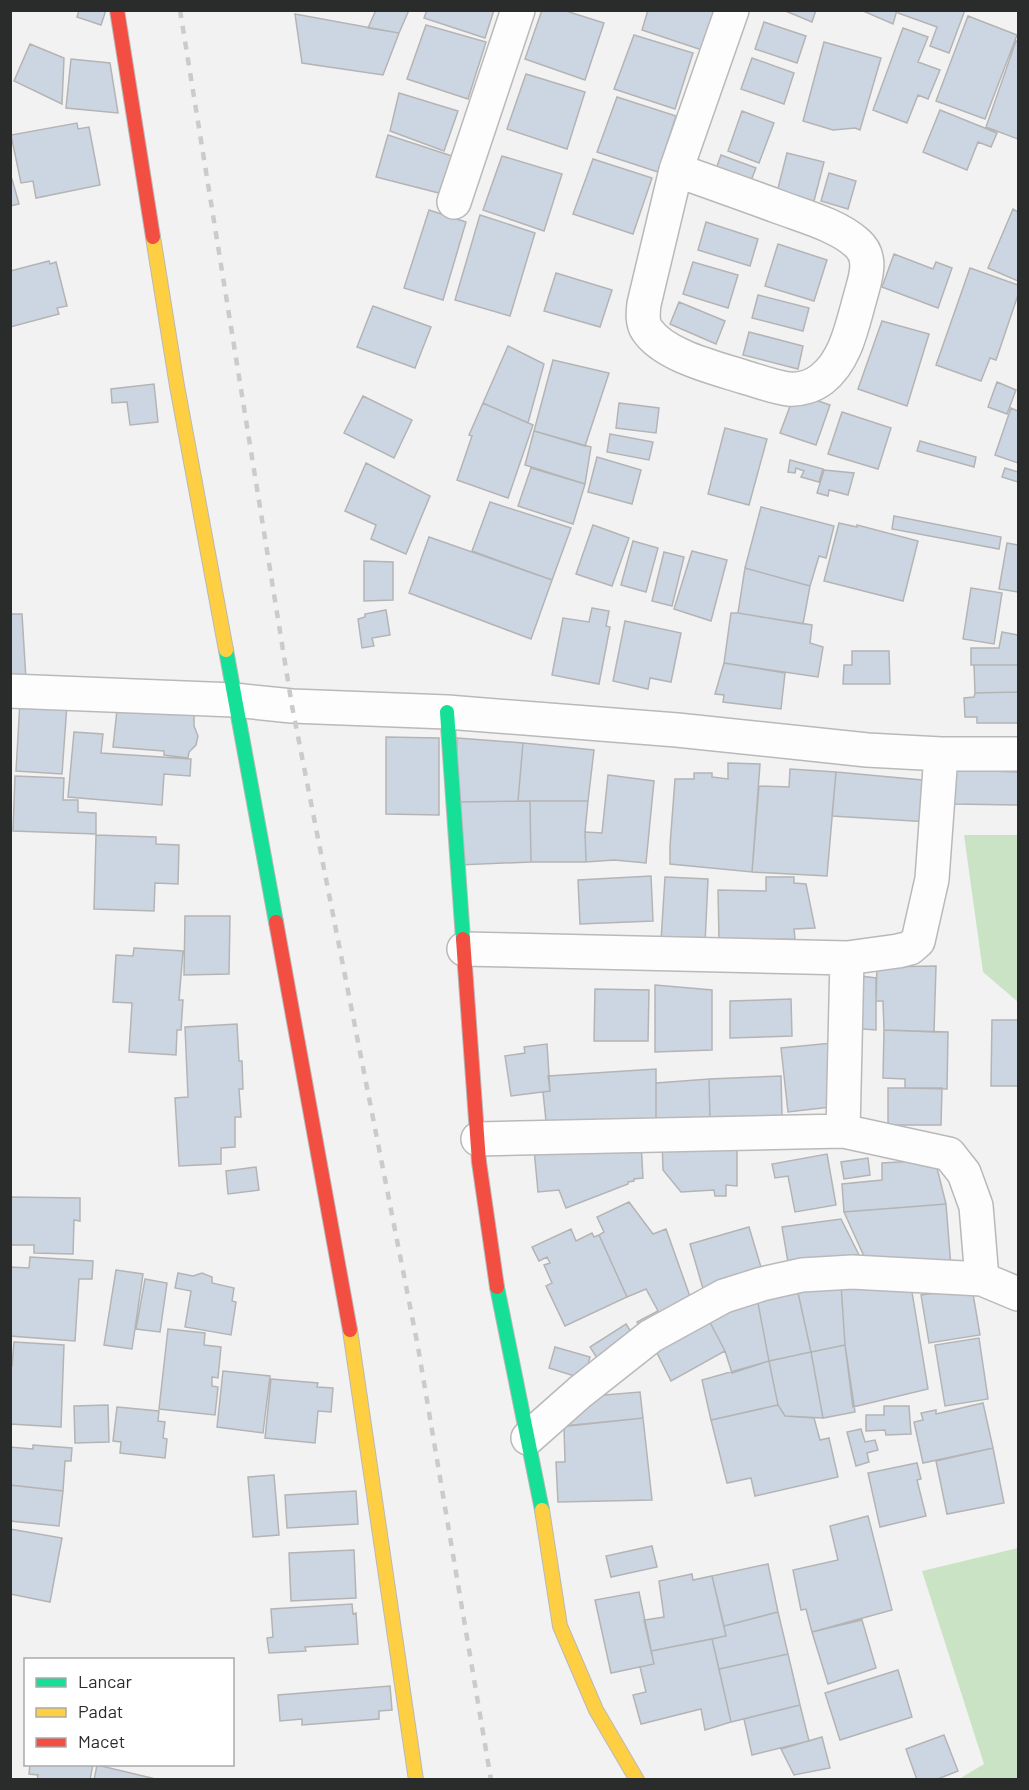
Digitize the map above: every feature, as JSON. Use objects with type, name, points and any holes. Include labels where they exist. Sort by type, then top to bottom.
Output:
[{"type":"street","points":[[117,10],[177,386],[346,1303],[416,1779]]},
{"type":"street","points":[[454,202],[518,10]]},
{"type":"street","points":[[676,170],[810,218],[842,232],[860,245],[866,255],[867,272],[849,339],[834,369],[821,380],[801,388],[788,389],[685,358],[658,342],[646,329],[643,317],[644,304],[676,170],[732,10]]},
{"type":"street","points":[[10,691],[447,712],[677,729],[867,750],[941,754],[1018,754]]},
{"type":"street","points":[[447,712],[478,1139],[495,1276],[541,1506],[560,1626],[596,1710],[637,1779]]},
{"type":"street","points":[[464,949],[847,958],[910,948],[918,941],[933,879],[941,754]]},
{"type":"street","points":[[843,1131],[847,958]]},
{"type":"street","points":[[478,1139],[843,1131],[949,1154],[964,1173],[976,1206],[982,1279]]},
{"type":"street","points":[[528,1438],[580,1392],[651,1336],[724,1296],[762,1284],[812,1274],[852,1272],[982,1279],[1018,1294]]},
{"type":"green space","points":[[964,835],[1018,835],[1018,1002],[983,972]]},
{"type":"green space","points":[[1018,1548],[1018,1779],[959,1779],[984,1764],[922,1571]]},
{"type":"building","points":[[79,10],[106,10],[101,25],[77,17]]},
{"type":"building","points":[[376,10],[409,10],[399,33],[368,28]]},
{"type":"building","points":[[427,10],[494,10],[485,38],[424,18]]},
{"type":"building","points":[[542,10],[563,10],[604,23],[585,80],[525,59]]},
{"type":"building","points":[[648,10],[715,10],[702,50],[642,30]]},
{"type":"building","points":[[783,10],[816,10],[812,22]]},
{"type":"building","points":[[861,10],[897,10],[893,24]]},
{"type":"building","points":[[899,10],[965,10],[949,53],[930,46],[937,27],[898,13]]},
{"type":"building","points":[[295,14],[399,33],[383,75],[302,63]]},
{"type":"building","points":[[968,16],[1017,35],[985,119],[936,101]]},
{"type":"building","points":[[764,22],[806,36],[797,63],[755,49]]},
{"type":"building","points":[[426,25],[486,42],[468,99],[407,79]]},
{"type":"building","points":[[903,28],[928,37],[918,62],[940,70],[928,99],[918,95],[907,123],[873,110]]},
{"type":"building","points":[[634,35],[693,53],[675,109],[614,89]]},
{"type":"building","points":[[1016,41],[1018,42],[1018,139],[986,127]]},
{"type":"building","points":[[824,42],[881,58],[860,130],[855,128],[833,130],[803,121]]},
{"type":"building","points":[[30,44],[64,58],[62,104],[14,81]]},
{"type":"building","points":[[752,58],[794,73],[784,104],[741,89]]},
{"type":"building","points":[[71,59],[110,63],[118,113],[66,108]]},
{"type":"building","points":[[526,74],[585,92],[567,149],[507,129]]},
{"type":"building","points":[[399,93],[458,111],[444,151],[390,131]]},
{"type":"building","points":[[617,97],[676,116],[658,172],[597,152]]},
{"type":"building","points":[[940,110],[997,133],[991,147],[978,142],[967,170],[923,152]]},
{"type":"building","points":[[742,111],[774,123],[759,163],[728,151]]},
{"type":"building","points":[[77,123],[78,129],[89,127],[100,185],[36,198],[33,181],[21,183],[11,135]]},
{"type":"building","points":[[388,135],[452,156],[439,193],[376,177]]},
{"type":"building","points":[[787,153],[824,162],[814,201],[777,192]]},
{"type":"building","points":[[721,155],[756,168],[748,188],[714,175]]},
{"type":"building","points":[[502,156],[562,174],[544,231],[483,210]]},
{"type":"building","points":[[593,159],[652,178],[633,234],[573,214]]},
{"type":"building","points":[[829,173],[856,181],[848,209],[821,201]]},
{"type":"building","points":[[10,179],[12,179],[19,204],[10,206]]},
{"type":"building","points":[[1013,209],[1018,212],[1018,281],[988,268]]},
{"type":"building","points":[[429,210],[466,222],[443,300],[404,288]]},
{"type":"building","points":[[480,215],[535,233],[510,316],[455,300]]},
{"type":"building","points":[[706,222],[758,239],[750,266],[698,250]]},
{"type":"building","points":[[778,244],[827,260],[814,301],[765,286]]},
{"type":"building","points":[[894,254],[933,269],[936,262],[952,268],[938,308],[882,287]]},
{"type":"building","points":[[49,261],[50,264],[56,262],[67,306],[57,308],[59,314],[10,327],[10,271]]},
{"type":"building","points":[[693,262],[738,275],[728,308],[683,294]]},
{"type":"building","points":[[970,268],[1018,285],[1018,295],[996,360],[990,358],[981,381],[936,365]]},
{"type":"building","points":[[556,273],[612,290],[600,327],[544,311]]},
{"type":"building","points":[[758,295],[809,308],[803,331],[752,318]]},
{"type":"building","points":[[679,302],[725,321],[716,344],[670,324]]},
{"type":"building","points":[[373,306],[431,327],[415,368],[357,347]]},
{"type":"building","points":[[882,321],[929,334],[907,406],[858,389]]},
{"type":"building","points":[[749,332],[803,346],[798,369],[743,355]]},
{"type":"building","points":[[508,346],[544,364],[528,423],[483,403]]},
{"type":"building","points":[[553,360],[609,373],[585,446],[534,431]]},
{"type":"building","points":[[997,382],[1016,390],[1007,414],[988,407]]},
{"type":"building","points":[[154,384],[158,422],[130,425],[127,402],[112,403],[111,389]]},
{"type":"building","points":[[795,393],[830,405],[816,445],[780,433]]},
{"type":"building","points":[[363,396],[412,420],[394,458],[344,433]]},
{"type":"building","points":[[483,403],[533,425],[508,498],[457,480],[472,436],[469,435]]},
{"type":"building","points":[[619,403],[659,408],[656,433],[616,428]]},
{"type":"building","points":[[1011,408],[1018,411],[1018,463],[995,455]]},
{"type":"building","points":[[842,412],[891,428],[878,469],[828,454]]},
{"type":"building","points":[[725,428],[767,439],[749,505],[708,494]]},
{"type":"building","points":[[534,431],[591,447],[585,484],[525,465]]},
{"type":"building","points":[[610,434],[653,442],[649,460],[607,452]]},
{"type":"building","points":[[920,441],[976,457],[974,467],[917,451]]},
{"type":"building","points":[[597,457],[641,470],[632,504],[588,492]]},
{"type":"building","points":[[790,460],[823,469],[819,482],[801,477],[804,471],[796,468],[795,473],[788,472]]},
{"type":"building","points":[[366,463],[430,496],[406,554],[371,539],[376,525],[345,511]]},
{"type":"building","points":[[531,468],[585,484],[573,524],[518,506]]},
{"type":"building","points":[[1005,468],[1018,472],[1018,482],[1002,477]]},
{"type":"building","points":[[824,470],[854,473],[848,495],[829,490],[828,496],[817,493]]},
{"type":"building","points":[[490,502],[571,528],[552,580],[472,551]]},
{"type":"building","points":[[761,507],[834,526],[826,558],[819,556],[810,586],[745,568]]},
{"type":"building","points":[[894,516],[1001,537],[999,549],[892,529]]},
{"type":"building","points":[[839,523],[857,527],[857,525],[918,541],[903,601],[824,581]]},
{"type":"building","points":[[593,525],[629,538],[612,586],[576,574]]},
{"type":"building","points":[[429,537],[552,580],[531,639],[409,593]]},
{"type":"building","points":[[633,541],[658,548],[646,592],[621,585]]},
{"type":"building","points":[[1007,543],[1018,545],[1018,592],[999,589]]},
{"type":"building","points":[[692,551],[727,560],[711,621],[674,609]]},
{"type":"building","points":[[664,552],[684,557],[672,606],[652,601]]},
{"type":"building","points":[[364,561],[393,562],[393,600],[364,601]]},
{"type":"building","points":[[745,568],[810,586],[803,624],[738,613]]},
{"type":"building","points":[[971,588],[1002,593],[994,644],[963,639]]},
{"type":"building","points":[[592,608],[609,611],[606,626],[610,627],[599,684],[552,675],[563,618],[589,622]]},
{"type":"building","points":[[386,610],[390,635],[372,638],[374,646],[362,648],[358,619],[365,617],[365,614]]},
{"type":"building","points":[[731,613],[812,625],[810,643],[823,647],[818,677],[724,663]]},
{"type":"building","points":[[10,614],[22,614],[26,680],[10,680]]},
{"type":"building","points":[[625,621],[681,633],[671,682],[650,678],[648,689],[613,681]]},
{"type":"building","points":[[1002,632],[1018,635],[1018,665],[971,665],[971,648],[999,648]]},
{"type":"building","points":[[852,651],[889,651],[890,684],[843,684],[844,665],[852,665]]},
{"type":"building","points":[[724,663],[785,673],[781,709],[723,702],[724,695],[715,694]]},
{"type":"building","points":[[974,665],[1018,665],[1018,692],[975,693]]},
{"type":"building","points":[[1018,692],[1018,723],[977,723],[977,717],[965,717],[964,698],[974,697],[975,693]]},
{"type":"building","points":[[20,701],[67,704],[62,774],[16,771]]},
{"type":"building","points":[[117,710],[194,712],[194,726],[198,736],[196,745],[189,752],[188,758],[164,755],[164,751],[113,747]]},
{"type":"building","points":[[74,732],[103,734],[101,753],[191,759],[190,776],[164,774],[162,805],[68,797]]},
{"type":"building","points":[[386,737],[439,738],[439,815],[386,814]]},
{"type":"building","points":[[457,738],[523,743],[518,801],[457,802]]},
{"type":"building","points":[[523,743],[594,750],[588,801],[518,801]]},
{"type":"building","points":[[728,763],[760,764],[752,872],[670,864],[675,779],[694,779],[694,773],[712,773],[712,777],[728,779]]},
{"type":"building","points":[[790,769],[836,772],[827,876],[752,872],[759,786],[789,787]]},
{"type":"building","points":[[954,770],[1018,772],[1018,805],[953,804]]},
{"type":"building","points":[[836,772],[933,781],[929,822],[832,816]]},
{"type":"building","points":[[608,775],[654,781],[646,863],[614,860],[586,862],[585,832],[602,833]]},
{"type":"building","points":[[15,776],[64,778],[63,800],[78,800],[78,812],[96,813],[96,834],[13,831]]},
{"type":"building","points":[[530,801],[531,862],[458,865],[457,802]]},
{"type":"building","points":[[530,801],[588,801],[585,832],[586,862],[531,862]]},
{"type":"building","points":[[96,835],[156,837],[156,844],[179,845],[178,884],[155,883],[154,911],[94,909]]},
{"type":"building","points":[[651,876],[653,921],[580,924],[578,880]]},
{"type":"building","points":[[665,877],[708,879],[705,944],[661,941]]},
{"type":"building","points":[[766,877],[794,877],[794,883],[806,884],[815,928],[794,929],[795,939],[719,940],[718,890],[766,891]]},
{"type":"building","points":[[185,916],[230,916],[229,974],[184,975]]},
{"type":"building","points":[[134,948],[183,951],[179,1000],[183,1000],[181,1030],[177,1030],[176,1055],[129,1052],[132,1003],[113,1002],[116,955],[133,956]]},
{"type":"building","points":[[936,966],[934,1032],[884,1030],[883,1001],[876,1001],[877,967]]},
{"type":"building","points":[[853,975],[876,978],[876,1030],[851,1028]]},
{"type":"building","points":[[655,985],[712,990],[712,1050],[655,1052]]},
{"type":"building","points":[[595,989],[649,990],[648,1041],[594,1041]]},
{"type":"building","points":[[791,999],[792,1036],[730,1038],[730,1001]]},
{"type":"building","points":[[992,1020],[1018,1020],[1018,1086],[991,1086]]},
{"type":"building","points":[[237,1024],[243,1089],[239,1089],[241,1117],[235,1117],[235,1147],[221,1148],[221,1164],[179,1166],[175,1098],[188,1097],[185,1027]]},
{"type":"building","points":[[884,1030],[948,1032],[947,1089],[905,1088],[905,1079],[883,1078]]},
{"type":"building","points":[[832,1043],[839,1106],[788,1112],[781,1048]]},
{"type":"building","points":[[547,1044],[550,1091],[511,1096],[505,1056],[525,1053],[524,1047]]},
{"type":"building","points":[[656,1069],[656,1120],[547,1131],[543,1092],[550,1091],[548,1076]]},
{"type":"building","points":[[781,1076],[782,1116],[710,1120],[709,1079]]},
{"type":"building","points":[[709,1079],[710,1120],[656,1120],[656,1083]]},
{"type":"building","points":[[888,1088],[942,1088],[941,1125],[888,1125]]},
{"type":"building","points":[[737,1139],[737,1186],[726,1185],[726,1196],[715,1196],[714,1190],[681,1192],[663,1170],[662,1140]]},
{"type":"building","points":[[641,1143],[643,1178],[634,1179],[628,1184],[566,1208],[559,1190],[538,1192],[534,1149]]},
{"type":"building","points":[[827,1154],[836,1205],[795,1212],[788,1176],[775,1178],[772,1164]]},
{"type":"building","points":[[868,1158],[870,1175],[844,1179],[841,1162]]},
{"type":"building","points":[[935,1160],[946,1204],[844,1212],[842,1184],[882,1180],[882,1163]]},
{"type":"building","points":[[256,1167],[259,1190],[228,1194],[226,1171]]},
{"type":"building","points":[[10,1197],[80,1198],[80,1221],[74,1220],[73,1254],[34,1253],[34,1245],[10,1245]]},
{"type":"building","points":[[629,1202],[653,1234],[666,1229],[693,1305],[645,1334],[637,1322],[658,1311],[646,1289],[627,1297],[599,1235],[604,1232],[597,1217]]},
{"type":"building","points":[[946,1204],[951,1268],[868,1265],[844,1212]]},
{"type":"building","points":[[841,1219],[859,1255],[789,1268],[782,1227]]},
{"type":"building","points":[[749,1227],[763,1274],[704,1292],[690,1244]]},
{"type":"building","points":[[571,1229],[576,1241],[592,1233],[594,1237],[599,1235],[627,1297],[565,1326],[546,1286],[552,1283],[544,1265],[550,1263],[547,1257],[539,1261],[532,1247]]},
{"type":"building","points":[[30,1257],[93,1261],[92,1279],[79,1279],[75,1341],[10,1336],[10,1267],[29,1268]]},
{"type":"building","points":[[116,1270],[143,1274],[132,1349],[104,1345]]},
{"type":"building","points":[[178,1273],[193,1276],[202,1273],[212,1277],[212,1283],[234,1288],[232,1301],[236,1302],[231,1335],[185,1327],[191,1291],[175,1288]]},
{"type":"building","points":[[145,1279],[167,1283],[160,1332],[136,1329]]},
{"type":"building","points":[[910,1280],[928,1389],[853,1407],[845,1345],[841,1284]]},
{"type":"building","points":[[841,1284],[845,1345],[811,1352],[797,1288]]},
{"type":"building","points":[[797,1288],[811,1352],[769,1361],[757,1298]]},
{"type":"building","points":[[972,1288],[980,1335],[929,1343],[921,1295]]},
{"type":"building","points":[[757,1298],[769,1361],[732,1373],[725,1351],[704,1311]]},
{"type":"building","points":[[704,1311],[725,1351],[671,1381],[652,1343]]},
{"type":"building","points":[[626,1324],[638,1343],[602,1366],[590,1347]]},
{"type":"building","points":[[168,1329],[205,1333],[204,1345],[221,1347],[218,1378],[212,1377],[212,1386],[218,1387],[215,1415],[159,1409]]},
{"type":"building","points":[[979,1338],[988,1399],[945,1406],[935,1345]]},
{"type":"building","points":[[14,1342],[64,1345],[61,1427],[10,1424],[10,1366],[12,1366]]},
{"type":"building","points":[[845,1345],[855,1412],[823,1418],[811,1352]]},
{"type":"building","points":[[555,1347],[590,1357],[584,1379],[549,1368]]},
{"type":"building","points":[[811,1352],[823,1418],[785,1416],[778,1405],[769,1361]]},
{"type":"building","points":[[769,1361],[778,1405],[711,1420],[702,1380]]},
{"type":"building","points":[[223,1371],[270,1376],[263,1433],[217,1427]]},
{"type":"building","points":[[271,1379],[318,1383],[317,1387],[333,1388],[331,1412],[318,1411],[315,1443],[265,1438]]},
{"type":"building","points":[[640,1392],[643,1418],[569,1426],[568,1412],[581,1397]]},
{"type":"building","points":[[983,1403],[993,1448],[923,1463],[914,1422],[923,1420],[921,1413],[936,1410],[936,1414]]},
{"type":"building","points":[[108,1405],[109,1442],[75,1443],[74,1406]]},
{"type":"building","points":[[778,1405],[785,1416],[814,1418],[820,1440],[829,1438],[838,1477],[755,1496],[751,1478],[727,1483],[711,1420]]},
{"type":"building","points":[[884,1406],[909,1406],[911,1434],[886,1435],[885,1430],[866,1431],[866,1415],[884,1415]]},
{"type":"building","points":[[117,1407],[159,1411],[158,1421],[165,1422],[163,1438],[167,1439],[165,1458],[120,1453],[121,1442],[113,1441]]},
{"type":"building","points":[[643,1418],[652,1500],[558,1502],[556,1462],[565,1462],[564,1426]]},
{"type":"building","points":[[861,1429],[865,1442],[875,1440],[878,1450],[867,1453],[869,1462],[856,1466],[847,1432]]},
{"type":"building","points":[[33,1445],[72,1448],[71,1461],[65,1461],[63,1491],[10,1485],[10,1447],[33,1449]]},
{"type":"building","points":[[993,1448],[1004,1503],[947,1514],[936,1461]]},
{"type":"building","points":[[917,1463],[921,1479],[917,1480],[926,1516],[880,1527],[868,1473]]},
{"type":"building","points":[[274,1475],[279,1535],[253,1537],[248,1477]]},
{"type":"building","points":[[10,1485],[63,1491],[59,1526],[10,1521]]},
{"type":"building","points":[[356,1491],[358,1524],[287,1528],[285,1495]]},
{"type":"building","points":[[868,1516],[892,1610],[812,1632],[806,1609],[801,1610],[793,1570],[838,1560],[830,1526]]},
{"type":"building","points":[[10,1529],[62,1538],[50,1602],[10,1594]]},
{"type":"building","points":[[652,1546],[657,1567],[611,1577],[606,1556]]},
{"type":"building","points":[[354,1550],[356,1598],[291,1601],[289,1553]]},
{"type":"building","points":[[768,1564],[778,1612],[724,1626],[712,1576]]},
{"type":"building","points":[[692,1574],[693,1580],[712,1576],[726,1636],[651,1651],[644,1620],[664,1617],[659,1581]]},
{"type":"building","points":[[639,1592],[654,1664],[611,1673],[595,1600]]},
{"type":"building","points":[[352,1604],[353,1614],[356,1613],[358,1644],[305,1647],[306,1651],[269,1653],[267,1638],[273,1637],[271,1609]]},
{"type":"building","points":[[778,1612],[788,1654],[719,1669],[712,1639],[726,1636],[724,1626]]},
{"type":"building","points":[[862,1620],[876,1668],[828,1684],[812,1632]]},
{"type":"building","points":[[712,1639],[731,1722],[705,1730],[701,1709],[641,1724],[633,1695],[646,1692],[640,1667],[654,1664],[651,1651]]},
{"type":"building","points":[[788,1654],[800,1705],[731,1722],[719,1669]]},
{"type":"building","points":[[898,1670],[912,1717],[840,1740],[825,1693]]},
{"type":"building","points":[[390,1686],[392,1710],[379,1711],[379,1719],[302,1725],[302,1719],[280,1721],[278,1695]]},
{"type":"building","points":[[800,1705],[809,1741],[752,1755],[744,1719]]},
{"type":"building","points":[[944,1735],[958,1771],[935,1780],[917,1780],[906,1749]]},
{"type":"building","points":[[822,1737],[830,1768],[794,1775],[781,1749]]},
{"type":"building","points":[[30,1766],[93,1766],[90,1780],[37,1780],[38,1775],[29,1774]]},
{"type":"building","points":[[97,1766],[101,1766],[160,1780],[94,1780]]},
{"type":"railway","points":[[180,10],[292,706],[418,1347],[491,1780]]},
{"type":"traffic: fast","points":[[226,650],[276,922]]},
{"type":"traffic: fast","points":[[447,712],[463,939]]},
{"type":"traffic: fast","points":[[497,1287],[542,1510]]},
{"type":"traffic: slow","points":[[153,237],[177,386],[226,650]]},
{"type":"traffic: slow","points":[[350,1330],[416,1780]]},
{"type":"traffic: slow","points":[[542,1510],[560,1626],[596,1710],[637,1780]]},
{"type":"traffic: jam","points":[[117,10],[153,237]]},
{"type":"traffic: jam","points":[[276,922],[350,1330]]},
{"type":"traffic: jam","points":[[463,939],[479,1162],[497,1287]]}]
